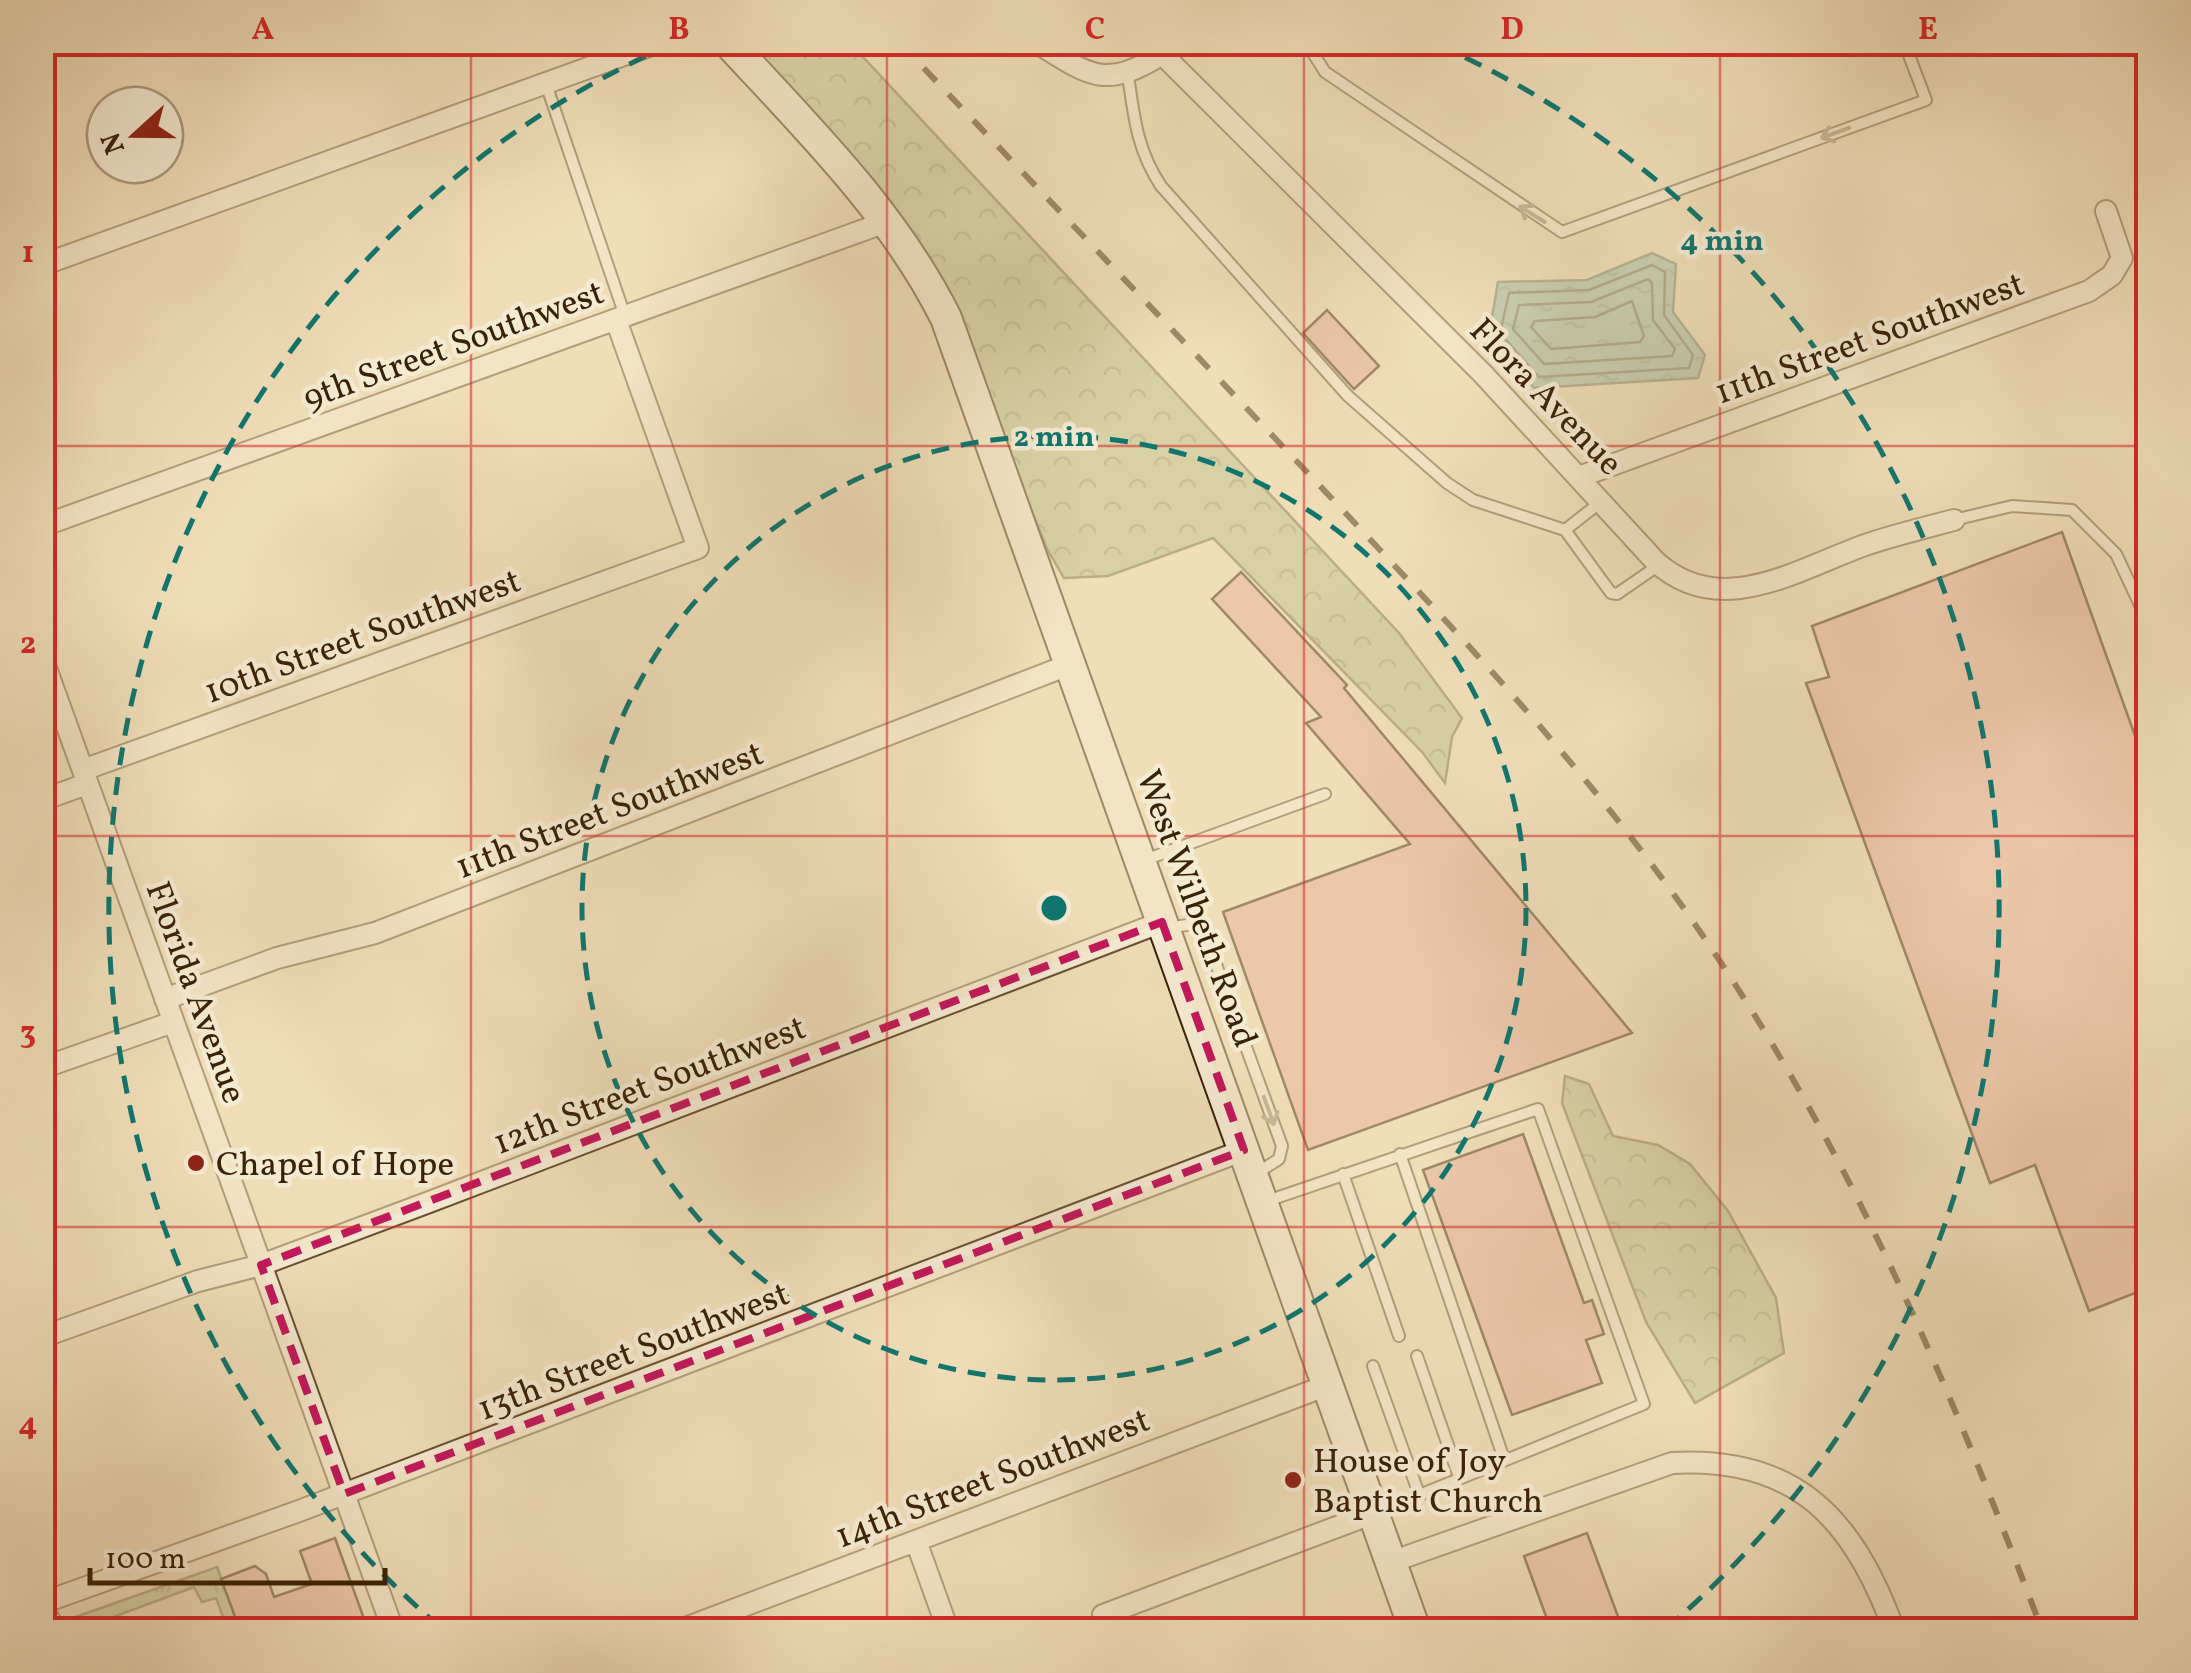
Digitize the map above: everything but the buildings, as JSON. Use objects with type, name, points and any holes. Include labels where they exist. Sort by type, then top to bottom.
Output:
[{"type":"main road","name":"West Wilbeth Road","points":[[728,42],[886,222],[910,253],[946,318],[1415,1630]]},
{"type":"street","points":[[42,265],[660,42]]},
{"type":"street","points":[[1036,42],[1086,73],[1128,75],[1171,48]]},
{"type":"street","name":"Flora Avenue","points":[[1171,48],[1659,565],[1683,583],[1725,591],[1772,582],[1864,546],[1954,520]]},
{"type":"street","name":"11th Street Southwest","points":[[1579,477],[2089,291],[2112,275],[2122,258],[2106,212]]},
{"type":"street","name":"9th Street Southwest","points":[[42,526],[886,222]]},
{"type":"street","name":"10th Street Southwest","points":[[42,800],[85,777],[698,548],[621,319]]},
{"type":"street","name":"Florida Avenue","points":[[42,657],[393,1630]]},
{"type":"street","name":"11th Street Southwest","points":[[166,999],[277,958],[375,933],[1071,664]]},
{"type":"street","name":"12th Street Southwest","points":[[42,1336],[198,1281],[261,1264],[1164,925]]},
{"type":"street","points":[[42,1068],[173,1022]]},
{"type":"street","name":"13th Street Southwest","points":[[43,1602],[1254,1176]]},
{"type":"street","name":"14th Street Southwest","points":[[680,1630],[1328,1384]]},
{"type":"street","points":[[1391,1562],[1672,1463],[1711,1461],[1762,1472],[1829,1510],[1874,1575],[1894,1630]]},
{"type":"street","points":[[1103,1615],[1374,1513]]},
{"type":"street","points":[[916,1541],[948,1630]]},
{"type":"lane","points":[[1306,42],[1325,72],[1562,232],[1926,100],[1904,42]]},
{"type":"lane","points":[[1128,75],[1143,159],[1161,186],[1348,396],[1473,500],[1565,530],[1612,593],[1617,594],[1659,565]]},
{"type":"lane","points":[[546,84],[621,319]]},
{"type":"lane","points":[[1565,530],[1602,501]]},
{"type":"lane","points":[[1954,520],[2012,506],[2072,510],[2116,554],[2148,622]]},
{"type":"lane","points":[[1141,861],[1325,794]]},
{"type":"lane","points":[[1254,1176],[1343,1174],[1538,1109],[1610,1301],[1644,1404],[1374,1513]]},
{"type":"lane","points":[[1400,1154],[1504,1458]]},
{"type":"lane","points":[[1343,1174],[1399,1336]]},
{"type":"lane","points":[[1417,1356],[1459,1477]]},
{"type":"lane","points":[[1373,1366],[1419,1494]]},
{"type":"lane","points":[[43,1602],[62,1630]]},
{"type":"highlighted area","points":[[1162,922],[1244,1150],[344,1494],[261,1265]]},
{"type":"green space","points":[[739,43],[850,43],[1399,633],[1462,718],[1452,737],[1445,783],[1423,753],[1213,538],[1108,576],[1064,578],[1047,549],[967,350],[904,227],[849,151]]},
{"type":"green space","points":[[1565,1076],[1589,1084],[1613,1136],[1658,1145],[1690,1164],[1728,1211],[1776,1298],[1784,1353],[1695,1403],[1646,1322],[1562,1103]]},
{"type":"green space","points":[[217,1567],[240,1630],[228,1630],[216,1598],[202,1602],[194,1587],[86,1630],[74,1630],[67,1620]]},
{"type":"water","points":[[1652,253],[1676,264],[1673,312],[1705,355],[1698,378],[1534,388],[1489,335],[1498,282],[1587,280]]},
{"type":"railway","points":[[899,42],[1481,660],[1574,767],[1662,878],[1757,1018],[1851,1187],[1894,1273],[1971,1448],[2042,1630]]},
{"type":"place","name":"Chapel of Hope","points":[[196,1163]]},
{"type":"place","name":"House of Joy Baptist Church","points":[[1293,1480]]}]
